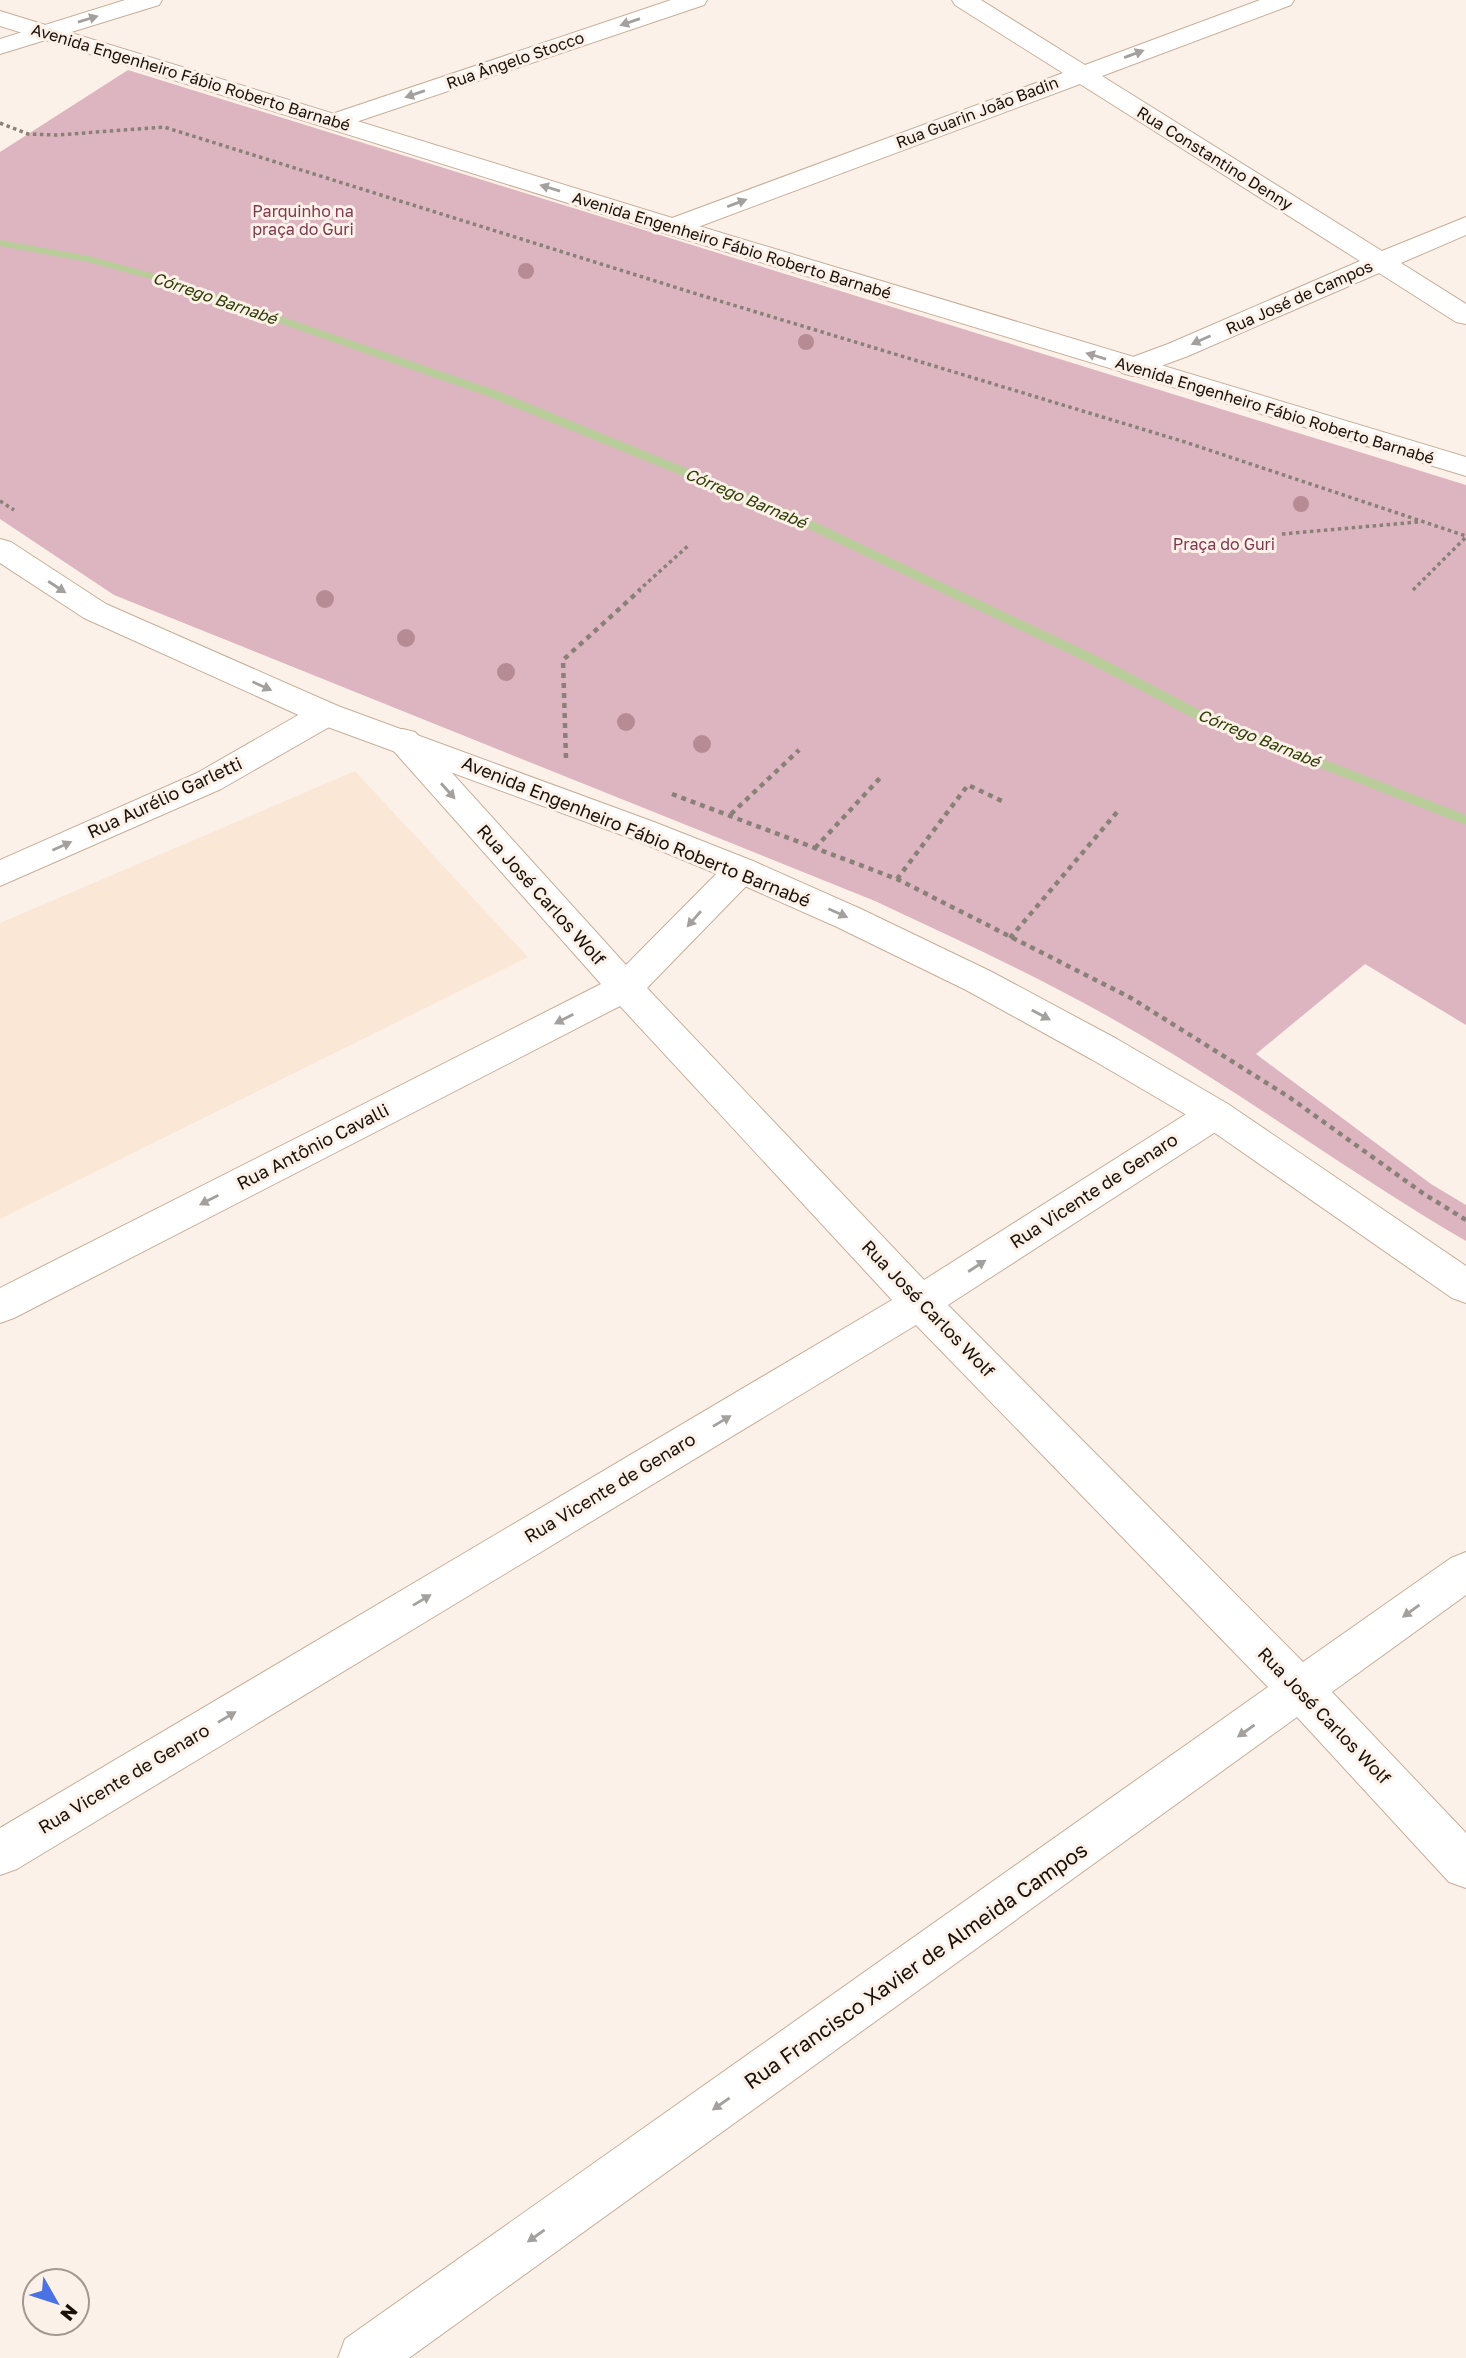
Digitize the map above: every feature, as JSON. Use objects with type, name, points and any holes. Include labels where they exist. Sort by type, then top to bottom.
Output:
[{"type":"street","points":[[0,47],[150,0]]},
{"type":"street","name":"Rua Ângelo Stocco","points":[[335,121],[695,0]]},
{"type":"street","name":"Rua Constantino Denny","points":[[964,0],[1466,316]]},
{"type":"street","name":"Rua Guarin João Badin","points":[[673,227],[1282,0]]},
{"type":"street","name":"Avenida Engenheiro Fábio Roberto Barnabé","points":[[0,18],[673,227],[1466,467]]},
{"type":"street","name":"Rua José de Campos","points":[[1132,367],[1178,351],[1466,225]]},
{"type":"street","name":"Avenida Engenheiro Fábio Roberto Barnabé","points":[[0,549],[95,611],[326,714],[403,740],[741,870],[849,918],[979,981],[1104,1049],[1215,1114],[1461,1281]]},
{"type":"street","name":"Rua Aurélio Garletti","points":[[0,874],[209,781],[326,714]]},
{"type":"street","name":"Rua José Carlos Wolf","points":[[403,740],[625,988],[919,1303],[1302,1691],[1466,1866]]},
{"type":"street","name":"Rua Antônio Cavalli","points":[[0,1307],[625,988],[741,870]]},
{"type":"street","name":"Rua Vicente de Genaro","points":[[0,1853],[919,1303],[1215,1114]]},
{"type":"street","name":"Rua Francisco Xavier de Almeida Campos","points":[[364,2358],[1302,1691],[1466,1571]]},
{"type":"path","points":[[0,123],[28,134],[57,135],[164,127],[687,291],[1185,442],[1466,537],[1413,590]]},
{"type":"path","points":[[1282,534],[1422,521]]},
{"type":"path","points":[[566,758],[563,660],[690,544]]},
{"type":"path","points":[[730,814],[799,750]]},
{"type":"path","points":[[815,848],[880,778]]},
{"type":"path","points":[[897,879],[968,785],[1002,801]]},
{"type":"path","points":[[1010,938],[1118,811]]},
{"type":"shaded area","points":[[355,771],[528,957],[0,1219],[0,923]]},
{"type":"green space","points":[[128,70],[1466,485],[1466,1025],[1365,964],[1256,1054],[1431,1184],[1466,1205],[1466,1241],[1185,1062],[1111,1018],[1011,966],[875,901],[114,595],[0,519],[0,152]]},
{"type":"waterway","name":"Córrego Barnabé","points":[[0,243],[89,259],[166,280],[494,394],[794,517],[1092,659],[1202,717],[1466,820]]},
{"type":"park label","name":"Parquinho na praça do Guri","points":[[303,220]]},
{"type":"park label","name":"Praça do Guri","points":[[1224,544]]}]
